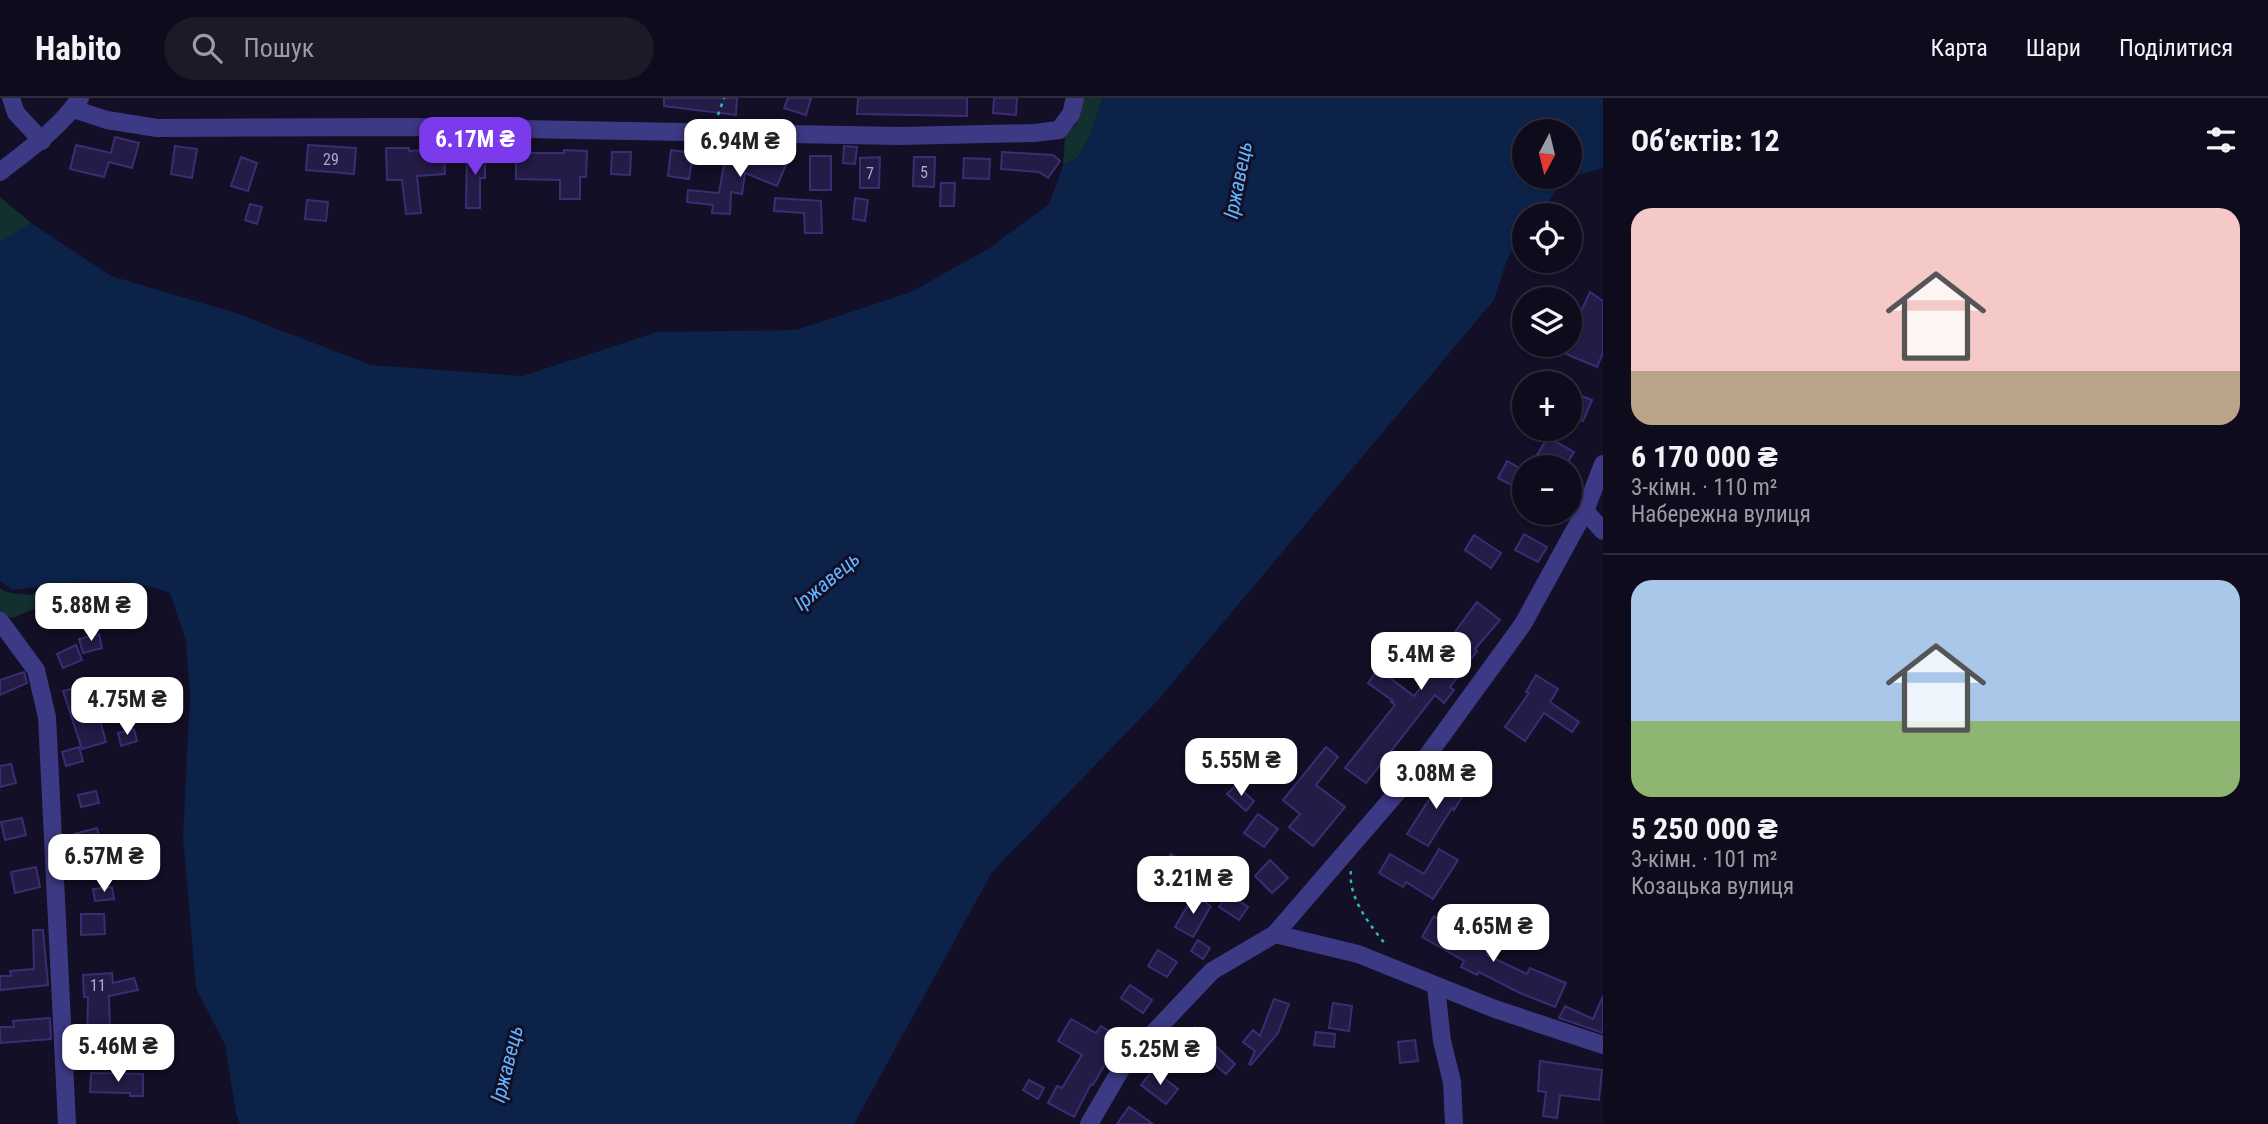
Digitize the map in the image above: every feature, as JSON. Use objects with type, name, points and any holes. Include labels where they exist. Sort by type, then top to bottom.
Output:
[{"type":"street","points":[[11,98],[16,113],[42,141]]},
{"type":"street","points":[[0,172],[42,141],[77,103],[107,120],[157,128],[415,127],[900,136],[1059,131],[1071,114],[1075,98]]},
{"type":"street","points":[[1089,1124],[1124,1064],[1212,971],[1275,934],[1419,767],[1523,624],[1585,511],[1603,464]]},
{"type":"street","points":[[1585,511],[1603,531]]},
{"type":"street","points":[[0,621],[36,670],[47,717],[67,1124]]},
{"type":"street","points":[[1275,934],[1358,954],[1436,987],[1603,1045]]},
{"type":"street","points":[[1436,987],[1442,1041],[1452,1082],[1454,1124]]},
{"type":"path","points":[[1353,844],[1350,883],[1355,898],[1386,945]]},
{"type":"green space","points":[[1083,98],[1103,98],[1088,140],[1078,157],[1063,166],[1065,135],[1076,125]]},
{"type":"green space","points":[[0,197],[31,223],[0,243]]},
{"type":"green space","points":[[0,588],[16,594],[80,591],[12,618],[0,612]]},
{"type":"water","name":"Іржавець","points":[[1103,98],[1603,98],[1603,168],[1582,174],[1582,119],[1512,119],[1512,189],[1558,189],[1548,203],[1512,203],[1512,252],[1507,259],[1494,300],[1158,700],[992,872],[854,1124],[240,1124],[225,1045],[196,988],[183,837],[190,695],[186,641],[170,593],[131,583],[111,582],[72,583],[13,590],[0,581],[0,243],[31,223],[111,276],[236,313],[371,365],[523,376],[657,332],[796,330],[911,292],[988,249],[1049,204],[1063,166],[1078,157],[1088,140]]},
{"type":"building","points":[[664,98],[737,98],[736,115],[664,106]]},
{"type":"building","points":[[788,98],[811,98],[806,115],[784,108]]},
{"type":"building","points":[[858,98],[967,98],[967,116],[857,114]]},
{"type":"building","points":[[994,98],[1017,98],[1016,115],[993,113]]},
{"type":"building","points":[[115,137],[139,143],[132,168],[109,162],[104,177],[70,169],[76,145],[111,153]]},
{"type":"building","points":[[308,145],[356,148],[354,174],[306,170]]},
{"type":"building","points":[[175,146],[197,149],[192,178],[171,174]]},
{"type":"building","points":[[844,146],[857,147],[855,164],[843,163]]},
{"type":"building","points":[[386,148],[409,148],[409,151],[444,149],[445,174],[417,176],[421,213],[406,214],[402,180],[387,180]]},
{"type":"building","points":[[467,149],[485,149],[485,178],[480,178],[480,208],[466,208]]},
{"type":"building","points":[[564,150],[587,151],[586,177],[580,177],[580,199],[560,199],[560,180],[516,179],[516,153],[564,153]]},
{"type":"building","points":[[671,150],[693,153],[689,179],[668,176]]},
{"type":"building","points":[[767,151],[788,160],[777,186],[745,173],[742,194],[731,192],[730,214],[712,213],[713,205],[687,202],[688,190],[719,193],[726,153],[763,160]]},
{"type":"building","points":[[612,152],[631,152],[630,175],[611,174]]},
{"type":"building","points":[[1002,152],[1053,155],[1060,161],[1048,178],[1039,172],[1001,169]]},
{"type":"building","points":[[810,156],[831,156],[831,190],[810,190]]},
{"type":"building","points":[[241,157],[257,163],[248,191],[231,186]]},
{"type":"building","points":[[880,157],[879,188],[860,188],[860,158]]},
{"type":"building","points":[[914,157],[935,157],[934,187],[913,186]]},
{"type":"building","points":[[964,158],[990,159],[989,179],[963,178]]},
{"type":"building","points":[[941,183],[955,183],[954,206],[940,206]]},
{"type":"building","points":[[775,198],[821,201],[822,233],[805,233],[804,213],[774,211]]},
{"type":"building","points":[[855,198],[868,200],[865,221],[853,219]]},
{"type":"building","points":[[307,200],[328,202],[326,221],[305,219]]},
{"type":"building","points":[[250,204],[262,207],[257,224],[245,220]]},
{"type":"building","points":[[1590,292],[1603,301],[1603,353],[1597,367],[1573,357],[1582,357],[1582,309]]},
{"type":"building","points":[[1582,396],[1592,400],[1582,421]]},
{"type":"building","points":[[1546,441],[1555,441],[1574,452],[1572,455],[1537,455]]},
{"type":"building","points":[[1507,461],[1512,464],[1512,485],[1498,478]]},
{"type":"building","points":[[1524,534],[1547,547],[1538,562],[1515,550]]},
{"type":"building","points":[[1474,535],[1501,553],[1491,568],[1465,550]]},
{"type":"building","points":[[1477,602],[1500,620],[1475,649],[1477,651],[1450,687],[1454,690],[1444,703],[1435,695],[1366,783],[1345,768],[1395,705],[1368,683],[1378,669],[1414,696],[1447,654],[1444,647]]},
{"type":"building","points":[[99,634],[102,648],[83,653],[79,639]]},
{"type":"building","points":[[76,645],[82,660],[63,668],[57,654]]},
{"type":"building","points":[[24,672],[27,683],[0,695],[0,680]]},
{"type":"building","points":[[1536,675],[1558,689],[1550,702],[1579,722],[1572,732],[1544,713],[1525,741],[1505,727],[1529,693],[1526,692]]},
{"type":"building","points":[[122,680],[127,695],[96,706],[106,742],[82,749],[63,691],[100,682],[101,688]]},
{"type":"building","points":[[134,729],[137,741],[121,746],[118,733]]},
{"type":"building","points":[[79,747],[83,761],[66,766],[62,752]]},
{"type":"building","points":[[1326,747],[1338,757],[1316,785],[1345,807],[1313,846],[1289,827],[1300,814],[1283,800]]},
{"type":"building","points":[[11,764],[16,783],[0,787],[0,766]]},
{"type":"building","points":[[1440,777],[1465,792],[1428,846],[1407,834]]},
{"type":"building","points":[[1236,785],[1254,801],[1246,811],[1227,794]]},
{"type":"building","points":[[96,791],[99,803],[81,807],[78,795]]},
{"type":"building","points":[[1258,814],[1278,829],[1264,847],[1244,833]]},
{"type":"building","points":[[22,818],[26,835],[5,840],[1,822]]},
{"type":"building","points":[[97,828],[102,847],[79,853],[74,834]]},
{"type":"building","points":[[1439,849],[1458,860],[1433,899],[1406,882],[1403,887],[1379,873],[1390,854],[1424,874]]},
{"type":"building","points":[[1171,854],[1192,867],[1178,890],[1157,877]]},
{"type":"building","points":[[1270,860],[1288,878],[1272,893],[1255,876]]},
{"type":"building","points":[[36,867],[40,887],[15,893],[11,872]]},
{"type":"building","points":[[112,887],[114,899],[95,901],[93,889]]},
{"type":"building","points":[[1228,893],[1248,907],[1239,920],[1219,907]]},
{"type":"building","points":[[1194,895],[1211,906],[1193,937],[1175,927]]},
{"type":"building","points":[[81,914],[104,914],[105,934],[81,935]]},
{"type":"building","points":[[1434,916],[1467,935],[1465,938],[1489,950],[1487,955],[1527,974],[1530,968],[1566,983],[1555,1007],[1479,972],[1477,975],[1461,967],[1464,961],[1422,937]]},
{"type":"building","points":[[33,930],[43,930],[48,985],[0,990],[0,976],[11,976],[10,971],[34,969]]},
{"type":"building","points":[[1198,940],[1210,948],[1203,959],[1191,951]]},
{"type":"building","points":[[1158,950],[1177,962],[1167,977],[1148,966]]},
{"type":"building","points":[[112,973],[113,983],[134,978],[138,990],[109,996],[110,1030],[139,1029],[140,1041],[127,1041],[127,1045],[113,1045],[113,1042],[87,1043],[88,997],[84,997],[83,975]]},
{"type":"building","points":[[1130,985],[1152,1000],[1143,1013],[1121,998]]},
{"type":"building","points":[[1603,996],[1603,1033],[1559,1018],[1565,1006],[1593,1019]]},
{"type":"building","points":[[1274,999],[1289,1004],[1278,1033],[1251,1065],[1249,1064],[1255,1051],[1243,1042],[1253,1030],[1260,1036]]},
{"type":"building","points":[[1333,1003],[1352,1006],[1349,1031],[1329,1028]]},
{"type":"building","points":[[50,1018],[51,1039],[0,1043],[0,1027],[14,1027],[13,1021]]},
{"type":"building","points":[[1071,1019],[1096,1033],[1101,1026],[1123,1040],[1113,1055],[1111,1054],[1093,1085],[1091,1084],[1074,1117],[1048,1103],[1057,1086],[1062,1088],[1082,1055],[1058,1041]]},
{"type":"building","points":[[1195,1027],[1235,1064],[1226,1074],[1205,1056],[1199,1063],[1179,1044]]},
{"type":"building","points":[[1316,1032],[1335,1034],[1334,1047],[1314,1045]]},
{"type":"building","points":[[1415,1040],[1418,1061],[1400,1063],[1398,1042]]},
{"type":"building","points":[[1540,1061],[1602,1070],[1599,1100],[1560,1095],[1557,1118],[1543,1116],[1546,1092],[1538,1091]]},
{"type":"building","points":[[1153,1070],[1178,1089],[1166,1104],[1141,1085]]},
{"type":"building","points":[[91,1073],[143,1074],[143,1096],[90,1092]]},
{"type":"building","points":[[1029,1080],[1044,1088],[1038,1099],[1023,1090]]},
{"type":"building","points":[[1129,1107],[1153,1124],[1117,1124]]}]
